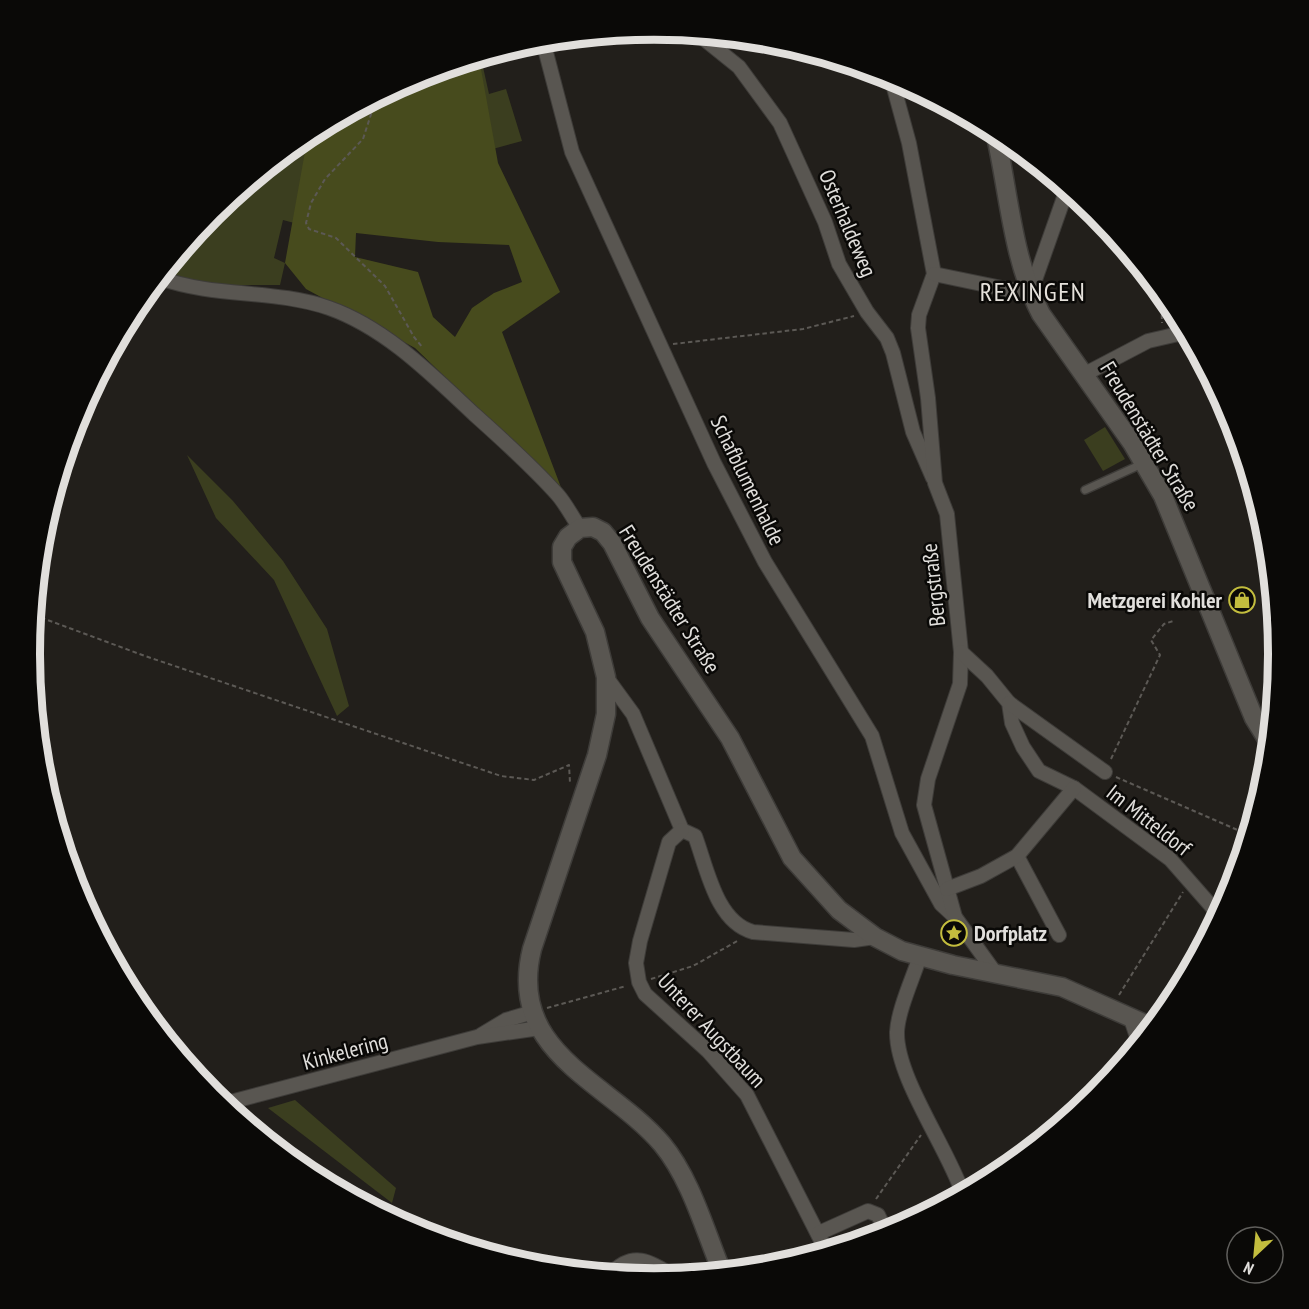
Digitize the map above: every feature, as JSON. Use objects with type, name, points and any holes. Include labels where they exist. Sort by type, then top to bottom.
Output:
[{"type":"street","name":"Osterhaldeweg","points":[[710,43],[739,67],[780,123],[825,222],[839,264],[894,352],[913,432],[935,483]]},
{"type":"street","name":"Schafblumenhalde","points":[[545,50],[572,152],[714,463],[765,562],[872,736],[902,833],[936,896],[955,917]]},
{"type":"street","points":[[894,89],[909,143],[934,274],[1030,294],[1064,198]]},
{"type":"street","name":"Freudenstädter Straße","points":[[998,145],[1020,260],[1030,294],[1041,314],[1085,374],[1144,463],[1163,496],[1180,532],[1254,718],[1263,733]]},
{"type":"street","name":"Bergstraße","points":[[934,274],[919,315],[918,328],[928,398],[935,483],[947,514],[961,652],[960,684],[928,779],[924,805],[955,917],[996,974]]},
{"type":"street","points":[[167,281],[213,291],[273,297],[329,308],[384,336],[495,433],[558,495],[580,528],[568,537],[562,547],[562,562],[595,632],[606,677],[606,714],[597,755],[529,960],[529,995],[536,1020],[554,1050],[580,1077],[636,1119],[662,1145],[680,1173],[719,1265]]},
{"type":"street","points":[[1085,374],[1148,341],[1178,334]]},
{"type":"street","name":"Freudenstädter Straße","points":[[580,528],[593,527],[603,532],[612,543],[650,618],[730,738],[792,858],[839,910],[875,937],[920,956],[1062,987],[1112,1007],[1145,1024]]},
{"type":"street","name":"Im Mitteldorf","points":[[961,652],[987,676],[1009,703],[1105,772]]},
{"type":"street","points":[[606,677],[633,714],[682,830],[695,836],[726,914],[736,925],[753,932],[854,940],[875,937]]},
{"type":"street","name":"Im Mitteldorf","points":[[1009,703],[1012,723],[1023,747],[1039,771],[1074,788],[1170,859],[1213,908]]},
{"type":"street","name":"Im Mitteldorf","points":[[947,889],[981,876],[1017,856],[1074,788]]},
{"type":"street","name":"Unterer Augstbaum","points":[[682,830],[669,842],[642,934],[636,963],[639,982],[645,994],[708,1051],[747,1095],[824,1245]]},
{"type":"street","points":[[1017,856],[1059,935]]},
{"type":"street","points":[[920,956],[897,1031],[901,1063],[955,1170],[960,1186]]},
{"type":"street","points":[[1130,1016],[1136,1035]]},
{"type":"street","name":"Kinkelering","points":[[234,1101],[477,1037],[506,1020],[536,1020]]},
{"type":"street","points":[[819,1233],[868,1211],[878,1215],[882,1225]]},
{"type":"street","points":[[619,1267],[625,1262],[645,1259],[659,1268]]},
{"type":"lane","points":[[1084,490],[1144,463]]},
{"type":"path","points":[[373,110],[363,139],[325,179],[311,203],[306,223],[309,229],[336,238],[385,286],[414,337],[428,354]]},
{"type":"path","points":[[661,345],[803,329],[867,312]]},
{"type":"path","points":[[42,618],[145,656],[501,776],[534,780],[569,765],[570,789]]},
{"type":"path","points":[[1173,621],[1164,624],[1151,640],[1160,655],[1105,772],[1242,832]]},
{"type":"path","points":[[1112,1007],[1190,882]]},
{"type":"path","points":[[536,1020],[639,982],[693,966],[753,932]]},
{"type":"path","points":[[868,1211],[931,1122]]},
{"type":"green space","points":[[483,65],[489,94],[506,89],[522,141],[347,189],[298,224],[283,220],[274,258],[285,263],[280,285],[221,285],[171,276],[220,220],[281,167],[313,144],[383,104],[420,87]]},
{"type":"green space","points":[[480,66],[498,163],[560,292],[502,332],[562,490],[415,348],[306,289],[285,263],[305,149],[383,104],[420,87]],"holes":[[[356,233],[438,242],[509,245],[522,282],[494,293],[472,308],[455,337],[433,317],[418,272],[355,257]]]},
{"type":"green space","points":[[1105,427],[1125,459],[1103,471],[1084,440]]},
{"type":"green space","points":[[187,455],[233,501],[283,561],[327,629],[349,706],[337,716],[274,580],[216,518]]},
{"type":"green space","points":[[295,1100],[396,1188],[392,1203],[268,1108]]},
{"type":"place","name":"Metzgerei Kohler","points":[[1242,600]]},
{"type":"place","name":"Dorfplatz","points":[[954,933]]},
{"type":"district","name":"REXINGEN","points":[[1033,292]]}]
